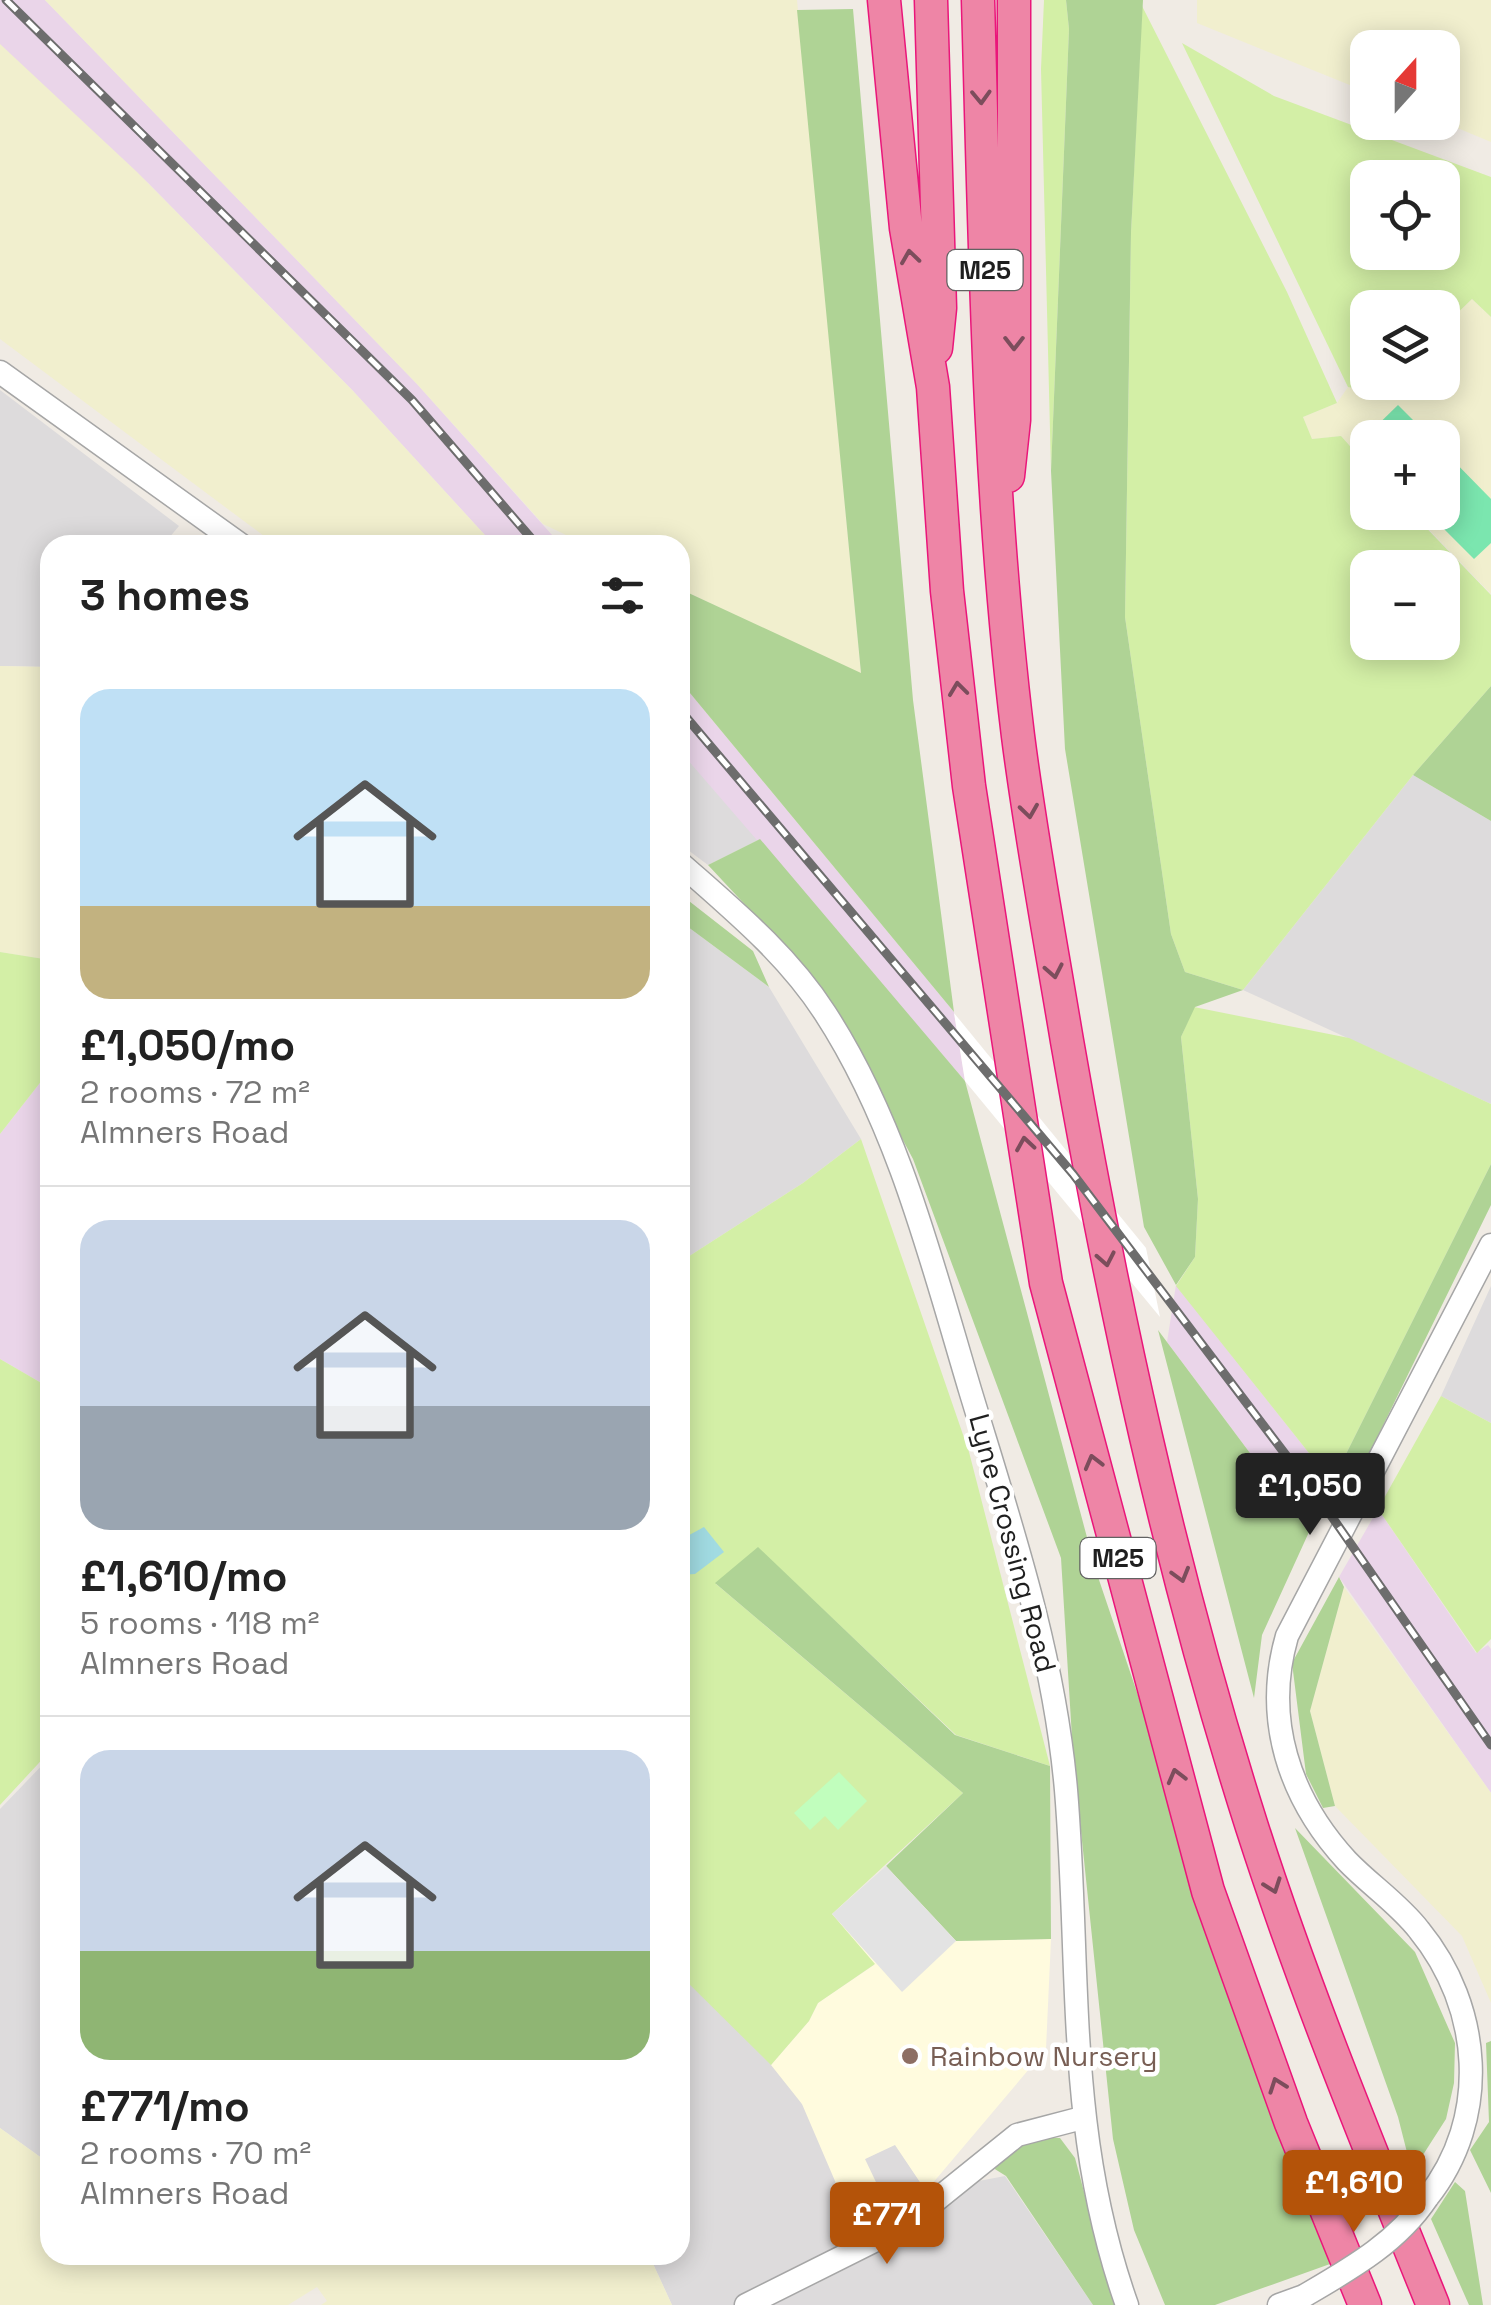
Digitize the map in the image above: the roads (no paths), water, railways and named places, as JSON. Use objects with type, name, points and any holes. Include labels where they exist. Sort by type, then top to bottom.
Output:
[{"type":"highway","points":[[884,0],[906,228],[933,387]]},
{"type":"highway","name":"M25","points":[[932,0],[940,308],[933,387],[947,591],[969,786],[1046,1283],[1208,1891],[1291,2124],[1365,2305]]},
{"type":"highway","name":"M25","points":[[978,0],[989,424],[1018,731],[1044,916],[1112,1294],[1166,1515],[1252,1827],[1351,2103],[1433,2305]]},
{"type":"highway","points":[[1002,540],[1014,420],[1014,0]]},
{"type":"street","points":[[0,372],[227,535]]},
{"type":"street","name":"Lyne Crossing Road","points":[[690,871],[755,929],[824,1010],[852,1058],[890,1144],[941,1294],[1034,1603],[1055,1701],[1066,1793],[1082,2118],[1112,2264],[1127,2305]]},
{"type":"street","points":[[1279,2305],[1304,2296],[1378,2252],[1414,2218],[1452,2161],[1467,2118],[1472,2046],[1453,1984],[1419,1929],[1346,1860],[1308,1811],[1285,1761],[1277,1672],[1294,1622],[1491,1245]]},
{"type":"street","points":[[746,2305],[904,2226],[1017,2135],[1082,2118]]},
{"type":"water","points":[[704,1527],[724,1552],[690,1574],[690,1535]]},
{"type":"railway","points":[[6,0],[412,400],[528,535]]},
{"type":"railway","points":[[690,722],[1073,1174],[1323,1504],[1491,1745]]},
{"type":"place","name":"Rainbow Nursery","points":[[910,2056]]}]
